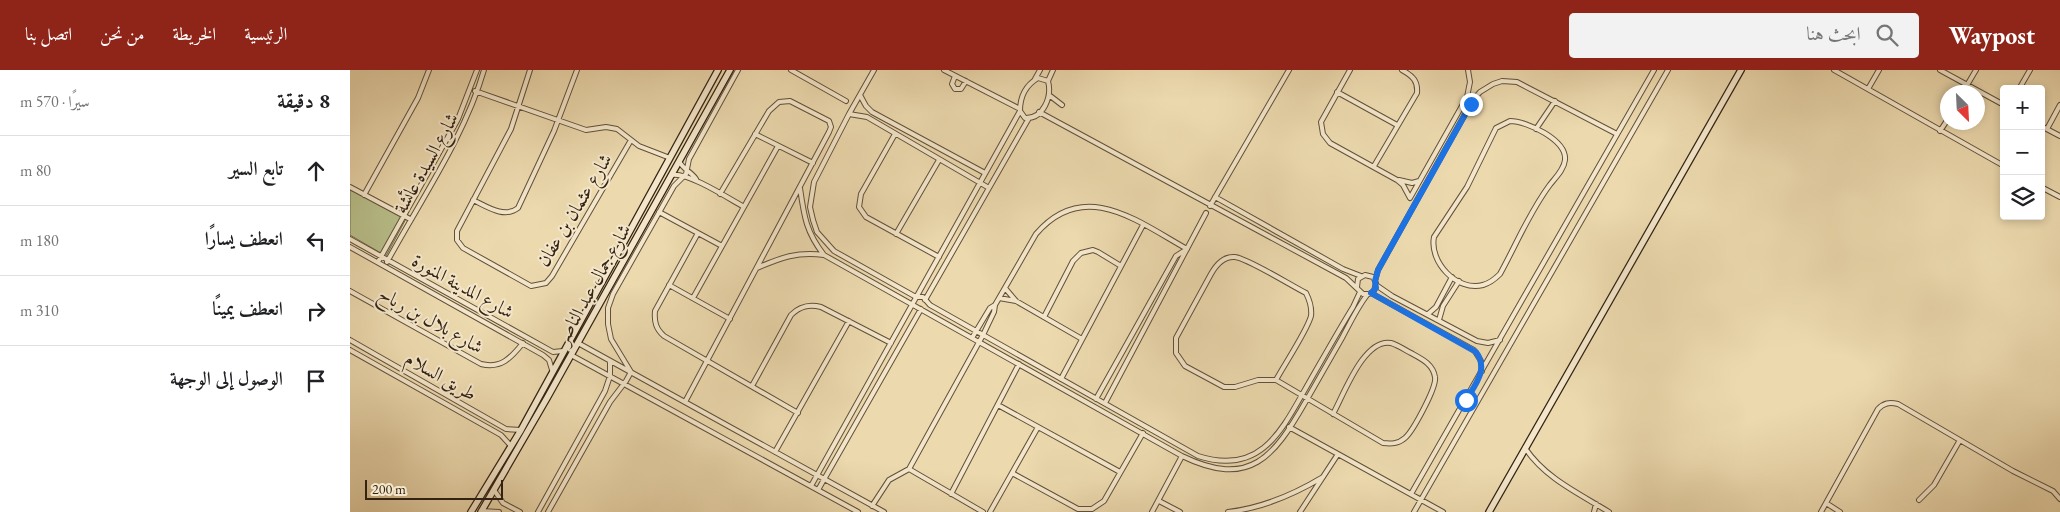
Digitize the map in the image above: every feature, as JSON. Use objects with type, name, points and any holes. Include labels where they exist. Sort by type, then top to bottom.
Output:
[{"type":"main road","name":"شارع جمال عبد الناصر","points":[[471,512],[521,430],[718,70]]},
{"type":"main road","name":"شارع جمال عبد الناصر","points":[[481,511],[578,343],[730,70]]},
{"type":"main road","points":[[1489,512],[1741,70]]},
{"type":"main road","points":[[624,242],[632,246]]},
{"type":"main road","points":[[617,254],[621,254],[625,258]]},
{"type":"street","points":[[364,195],[418,98],[429,70]]},
{"type":"street","name":"شارع السيدة عائشة","points":[[378,262],[458,119],[477,70]]},
{"type":"street","name":"شارع السيدة عائشة","points":[[385,266],[464,122],[478,91],[484,70]]},
{"type":"street","name":"شارع عثمان بن عفان","points":[[530,70],[511,129],[457,231],[460,244],[532,286],[541,285],[552,276],[631,140]]},
{"type":"street","points":[[472,200],[504,214],[516,210],[525,196],[559,120],[577,70]]},
{"type":"street","points":[[630,372],[611,339],[608,324],[608,308],[612,294],[675,184],[684,176],[688,159],[738,70]]},
{"type":"street","points":[[791,70],[846,101]]},
{"type":"street","points":[[874,70],[814,182],[811,195],[813,220],[817,232],[834,251],[916,297],[922,297],[930,305],[1198,456],[1223,462],[1248,458],[1259,452],[1269,444],[1285,424],[1353,312],[1376,283],[1378,270],[1473,100],[1480,92],[1497,82],[1512,81],[1522,83],[1617,134]]},
{"type":"street","points":[[944,70],[1020,110],[1022,115],[1029,118]]},
{"type":"street","points":[[811,486],[1020,110],[1023,94],[1040,70]]},
{"type":"street","points":[[925,300],[1029,118],[1039,112],[1046,104],[1049,96],[1048,81],[1053,70]]},
{"type":"street","points":[[1210,206],[1290,70]]},
{"type":"street","points":[[1350,70],[1321,122],[1322,134],[1330,143],[1397,180],[1403,185],[1410,198],[1467,97],[1470,82],[1468,70]]},
{"type":"street","points":[[1374,166],[1417,93],[1417,85],[1414,78],[1402,70]]},
{"type":"street","points":[[1411,494],[1654,70]]},
{"type":"street","points":[[1414,512],[1668,70]]},
{"type":"street","points":[[1834,70],[2000,164]]},
{"type":"street","points":[[1868,89],[1878,70]]},
{"type":"street","points":[[1940,70],[1967,85],[1976,70]]},
{"type":"street","points":[[2021,85],[2030,70]]},
{"type":"street","points":[[955,76],[952,84],[956,90],[962,88],[966,81]]},
{"type":"street","points":[[1034,81],[1043,78],[1048,81]]},
{"type":"street","name":"شارع عثمان بن عفان","points":[[471,89],[586,130],[606,127],[617,129],[643,148],[670,158]]},
{"type":"street","points":[[1337,92],[1397,125]]},
{"type":"street","points":[[860,95],[872,112],[985,173]]},
{"type":"street","points":[[1985,95],[2000,103]]},
{"type":"street","points":[[1049,96],[1062,105]]},
{"type":"street","points":[[685,402],[813,163],[830,130],[830,124],[825,118],[794,102],[783,101],[771,107],[720,194]]},
{"type":"street","points":[[1536,130],[1555,101]]},
{"type":"street","points":[[2060,105],[2047,129],[2060,136]]},
{"type":"street","points":[[1039,112],[1346,278],[1360,292],[1369,294],[1474,350],[1481,361],[1482,371]]},
{"type":"street","points":[[849,114],[865,116],[989,188]]},
{"type":"street","points":[[1510,120],[1518,121],[1536,130],[1560,143],[1565,155],[1563,168],[1540,200],[1500,274],[1493,281],[1484,285],[1474,286],[1459,281],[1452,277],[1437,262],[1432,245],[1434,237],[1467,187],[1496,128],[1510,120]]},
{"type":"street","points":[[755,134],[813,163]]},
{"type":"street","points":[[895,134],[859,200],[862,213],[939,257]]},
{"type":"street","points":[[929,154],[934,145]]},
{"type":"street","points":[[693,298],[778,146]]},
{"type":"street","points":[[896,234],[939,160]]},
{"type":"street","points":[[679,161],[697,181]]},
{"type":"street","points":[[672,175],[684,176],[697,181],[744,207]]},
{"type":"street","points":[[1397,180],[1420,181]]},
{"type":"street","points":[[350,187],[410,219]]},
{"type":"street","points":[[800,187],[808,231],[824,255],[1182,456],[1215,469],[1242,468],[1263,459],[1273,451],[1290,428],[1307,398],[1353,312],[1360,292]]},
{"type":"street","points":[[2045,189],[2060,197]]},
{"type":"street","points":[[1215,197],[1343,269],[1361,276],[1369,276],[1392,296],[1480,342],[1492,343],[1500,340]]},
{"type":"street","points":[[972,338],[999,298],[1036,234],[1054,217],[1065,211],[1089,206],[1114,210],[1187,249]]},
{"type":"street","points":[[659,212],[722,246]]},
{"type":"street","points":[[1105,403],[1181,264],[1206,213]]},
{"type":"street","points":[[1061,379],[1144,225]]},
{"type":"street","points":[[698,233],[655,311],[656,325],[664,336],[798,412]]},
{"type":"street","name":"شارع المدينة المنورة","points":[[350,238],[546,348],[556,352],[563,351]]},
{"type":"street","name":"شارع المدينة المنورة","points":[[350,247],[543,355]]},
{"type":"street","points":[[1096,399],[1176,256],[1187,249]]},
{"type":"street","points":[[1044,317],[1073,261],[1081,253],[1092,250],[1121,266]]},
{"type":"street","points":[[757,268],[784,256],[797,254],[824,255]]},
{"type":"street","points":[[1276,380],[1309,321],[1311,310],[1309,298],[1306,293],[1237,257],[1224,259],[1214,268],[1176,338],[1176,353],[1185,366],[1224,387],[1235,387],[1258,380],[1276,380],[1333,414],[1383,442],[1399,442],[1408,436],[1434,390],[1434,372],[1427,362],[1392,343],[1378,344],[1366,352],[1333,414]]},
{"type":"street","points":[[1357,287],[1358,279],[1361,276]]},
{"type":"street","points":[[1428,314],[1436,307],[1452,277]]},
{"type":"street","points":[[1439,320],[1443,306],[1459,281]]},
{"type":"street","points":[[669,285],[730,320]]},
{"type":"street","points":[[1005,288],[1016,301]]},
{"type":"street","name":"شارع بلال بن رباح","points":[[350,291],[481,364],[491,366],[504,362],[512,357],[522,343]]},
{"type":"street","points":[[999,298],[1016,301],[1082,338]]},
{"type":"street","points":[[872,506],[889,480],[909,469],[983,335],[994,312],[995,304]]},
{"type":"street","points":[[752,386],[790,315],[801,307],[814,305],[891,343]]},
{"type":"street","points":[[818,490],[921,309]]},
{"type":"street","points":[[775,452],[849,321]]},
{"type":"street","name":"طريق السلام","points":[[350,340],[506,429],[521,430]]},
{"type":"street","points":[[578,343],[884,512]]},
{"type":"street","points":[[546,348],[543,355],[551,364],[552,372]]},
{"type":"street","name":"طريق السلام","points":[[350,350],[501,435],[511,446]]},
{"type":"street","points":[[571,354],[858,512]]},
{"type":"street","points":[[536,512],[607,387],[610,376],[610,361]]},
{"type":"street","points":[[951,494],[1020,364]]},
{"type":"street","points":[[548,512],[614,389],[624,383],[630,372]]},
{"type":"street","points":[[607,387],[614,389]]},
{"type":"street","points":[[1821,512],[1875,414],[1882,405],[1887,403],[1898,404],[2053,491],[2060,499]]},
{"type":"street","points":[[998,405],[1120,472]]},
{"type":"street","points":[[1285,424],[1444,512]]},
{"type":"street","points":[[990,512],[1038,427]]},
{"type":"street","points":[[501,435],[505,433],[506,429]]},
{"type":"street","points":[[1012,473],[1072,506],[1085,510],[1092,509],[1104,501],[1143,433]]},
{"type":"street","points":[[1920,500],[1934,485],[1960,440]]},
{"type":"street","points":[[1524,448],[1545,472],[1609,512]]},
{"type":"street","points":[[1300,512],[1338,454]]},
{"type":"street","points":[[1152,512],[1182,456]]},
{"type":"street","points":[[909,469],[983,512]]},
{"type":"street","points":[[1228,512],[1270,504],[1297,492],[1322,477]]},
{"type":"street","points":[[494,488],[503,503],[520,512]]},
{"type":"street","points":[[1159,501],[1180,512]]},
{"type":"street","points":[[1826,503],[1840,512]]},
{"type":"street","points":[[1594,512],[1596,504]]},
{"type":"street","points":[[970,512],[974,507]]},
{"type":"street","points":[[481,511],[498,512]]},
{"type":"green space","points":[[350,190],[408,215],[386,256],[350,235]]},
{"type":"route","points":[[1466,400],[1482,371],[1482,364],[1476,352],[1371,293],[1376,288],[1375,281],[1378,270],[1471,104]]}]
